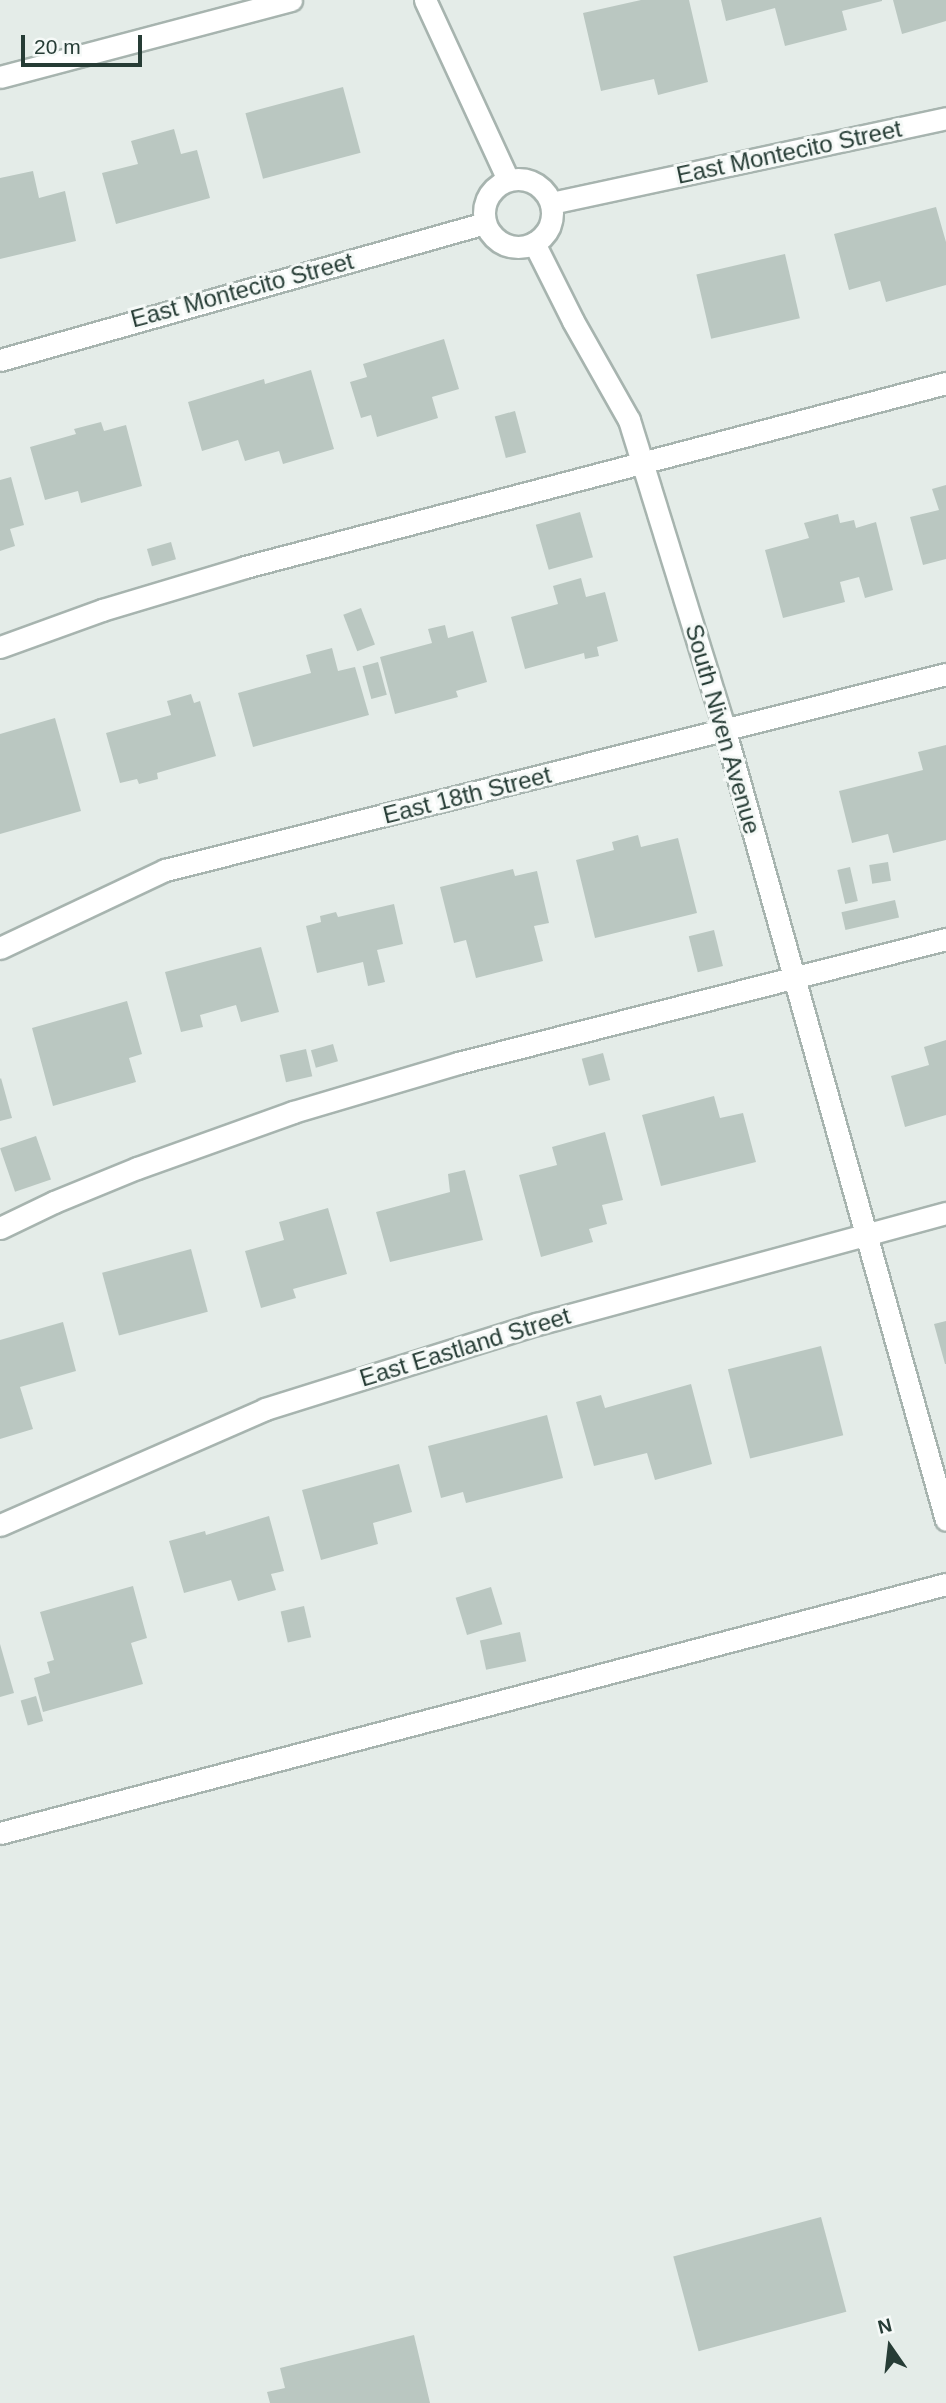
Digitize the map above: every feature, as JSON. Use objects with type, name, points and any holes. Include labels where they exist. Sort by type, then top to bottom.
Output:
[{"type":"street","points":[[0,77],[291,0]]},
{"type":"street","points":[[425,0],[508,180]]},
{"type":"street","name":"East Montecito Street","points":[[551,203],[946,118]]},
{"type":"street","points":[[521,179],[534,183],[544,191],[551,203],[548,229],[534,243],[514,247],[502,243],[491,234],[485,223],[487,197],[496,187],[508,180],[521,179]]},
{"type":"street","name":"East Montecito Street","points":[[0,360],[485,223]]},
{"type":"street","name":"South Niven Avenue","points":[[534,243],[573,321],[629,420],[642,460],[725,731],[946,1520]]},
{"type":"street","points":[[0,647],[102,610],[245,567],[642,460],[946,383]]},
{"type":"street","name":"East 18th Street","points":[[0,948],[165,870],[946,674]]},
{"type":"street","points":[[0,1228],[54,1202],[137,1168],[293,1112],[458,1063],[946,939]]},
{"type":"street","name":"East Eastland Street","points":[[0,1525],[265,1409],[537,1324],[946,1213]]},
{"type":"street","points":[[0,1833],[946,1584]]},
{"type":"building","points":[[641,0],[689,0],[708,82],[658,95],[654,79],[601,91],[583,13]]},
{"type":"building","points":[[721,0],[882,1],[842,11],[847,30],[785,46],[775,8],[726,21]]},
{"type":"building","points":[[893,0],[946,0],[946,21],[902,34]]},
{"type":"building","points":[[343,87],[361,153],[263,179],[245,113]]},
{"type":"building","points":[[174,129],[181,154],[197,150],[210,198],[116,224],[102,173],[138,164],[131,141]]},
{"type":"building","points":[[33,171],[39,198],[65,191],[76,241],[0,259],[0,178]]},
{"type":"building","points":[[936,207],[946,242],[946,285],[886,302],[880,281],[849,290],[834,234]]},
{"type":"building","points":[[785,254],[800,318],[711,339],[696,274]]},
{"type":"building","points":[[444,339],[459,389],[432,397],[438,418],[377,437],[371,415],[361,418],[350,382],[367,377],[363,364]]},
{"type":"building","points":[[311,370],[334,449],[283,464],[279,451],[245,461],[238,440],[202,451],[188,402],[264,379],[265,384]]},
{"type":"building","points":[[515,411],[526,453],[506,458],[495,416]]},
{"type":"building","points":[[101,422],[104,431],[126,425],[142,486],[81,503],[78,491],[45,500],[30,447],[76,434],[74,429]]},
{"type":"building","points":[[11,477],[24,525],[10,529],[15,546],[0,551],[0,480]]},
{"type":"building","points":[[946,485],[946,559],[923,565],[910,517],[939,510],[932,489]]},
{"type":"building","points":[[580,512],[593,557],[549,570],[536,525]]},
{"type":"building","points":[[838,514],[840,523],[854,520],[856,528],[876,522],[893,590],[865,598],[859,577],[840,582],[845,602],[783,618],[765,550],[809,538],[804,523]]},
{"type":"building","points":[[171,542],[176,559],[152,566],[147,549]]},
{"type":"building","points":[[581,578],[586,597],[605,592],[618,641],[597,647],[599,656],[585,659],[584,653],[525,669],[511,617],[558,604],[553,586]]},
{"type":"building","points":[[361,608],[375,644],[357,651],[343,615]]},
{"type":"building","points":[[445,625],[448,638],[473,631],[487,682],[456,691],[458,697],[395,714],[380,657],[432,643],[428,629]]},
{"type":"building","points":[[332,648],[338,671],[355,667],[369,715],[253,747],[238,693],[311,673],[306,655]]},
{"type":"building","points":[[378,662],[387,695],[371,699],[363,666]]},
{"type":"building","points":[[191,694],[194,703],[200,701],[216,756],[157,773],[158,779],[139,784],[137,779],[120,783],[106,733],[171,715],[167,701]]},
{"type":"building","points":[[55,718],[81,811],[0,834],[0,734]]},
{"type":"building","points":[[946,745],[946,840],[893,853],[888,834],[852,843],[839,791],[923,770],[918,752]]},
{"type":"building","points":[[638,835],[641,847],[678,838],[697,913],[595,938],[576,860],[614,850],[612,842]]},
{"type":"building","points":[[888,862],[891,881],[872,884],[869,865]]},
{"type":"building","points":[[850,867],[858,901],[845,904],[837,870]]},
{"type":"building","points":[[513,869],[515,876],[537,871],[549,923],[534,926],[543,961],[476,978],[466,940],[454,943],[440,887]]},
{"type":"building","points":[[895,900],[899,918],[845,930],[841,912]]},
{"type":"building","points":[[394,904],[403,944],[377,950],[385,982],[368,986],[363,962],[317,973],[306,926],[321,922],[320,916],[336,912],[338,917]]},
{"type":"building","points":[[714,930],[723,966],[698,972],[689,936]]},
{"type":"building","points":[[261,947],[279,1012],[241,1022],[236,1005],[200,1015],[203,1027],[181,1032],[165,972]]},
{"type":"building","points":[[127,1001],[142,1054],[129,1058],[136,1082],[53,1106],[32,1028]]},
{"type":"building","points":[[946,1040],[946,1115],[905,1127],[891,1076],[929,1065],[924,1047]]},
{"type":"building","points":[[333,1044],[338,1061],[316,1068],[311,1050]]},
{"type":"building","points":[[306,1049],[312,1076],[286,1082],[280,1055]]},
{"type":"building","points":[[603,1053],[610,1080],[589,1086],[582,1059]]},
{"type":"building","points":[[0,1079],[12,1118],[0,1121]]},
{"type":"building","points":[[714,1096],[720,1118],[743,1113],[756,1162],[661,1186],[642,1115]]},
{"type":"building","points":[[605,1132],[623,1200],[602,1205],[607,1224],[589,1229],[593,1242],[541,1257],[519,1175],[557,1165],[552,1147]]},
{"type":"building","points":[[36,1136],[51,1179],[15,1192],[0,1148]]},
{"type":"building","points":[[465,1170],[483,1240],[390,1262],[376,1212],[450,1192],[448,1174]]},
{"type":"building","points":[[328,1208],[347,1274],[293,1289],[296,1298],[261,1308],[245,1251],[284,1240],[279,1222]]},
{"type":"building","points":[[191,1249],[208,1312],[119,1336],[102,1273]]},
{"type":"building","points":[[946,1321],[946,1364],[945,1364],[934,1324]]},
{"type":"building","points":[[63,1322],[76,1371],[20,1387],[33,1429],[0,1439],[0,1340]]},
{"type":"building","points":[[821,1346],[843,1435],[750,1458],[728,1369]]},
{"type":"building","points":[[691,1384],[712,1464],[655,1480],[647,1453],[594,1466],[576,1402],[601,1395],[605,1408]]},
{"type":"building","points":[[547,1415],[563,1478],[466,1503],[463,1492],[441,1498],[428,1446]]},
{"type":"building","points":[[399,1464],[412,1512],[373,1523],[378,1544],[321,1560],[302,1490]]},
{"type":"building","points":[[269,1516],[284,1571],[271,1574],[276,1590],[238,1601],[231,1580],[184,1593],[169,1541],[205,1531],[206,1535]]},
{"type":"building","points":[[133,1586],[147,1638],[131,1643],[143,1684],[43,1712],[34,1678],[50,1673],[47,1662],[54,1660],[40,1612]]},
{"type":"building","points":[[491,1587],[502,1624],[467,1635],[456,1598]]},
{"type":"building","points":[[304,1606],[311,1637],[288,1643],[281,1611]]},
{"type":"building","points":[[520,1632],[526,1661],[486,1670],[480,1641]]},
{"type":"building","points":[[0,1644],[14,1693],[0,1697]]},
{"type":"building","points":[[36,1696],[43,1721],[28,1725],[21,1700]]},
{"type":"building","points":[[821,2217],[846,2312],[699,2351],[673,2257]]},
{"type":"building","points":[[414,2335],[430,2403],[270,2403],[267,2392],[285,2388],[280,2368]]}]
